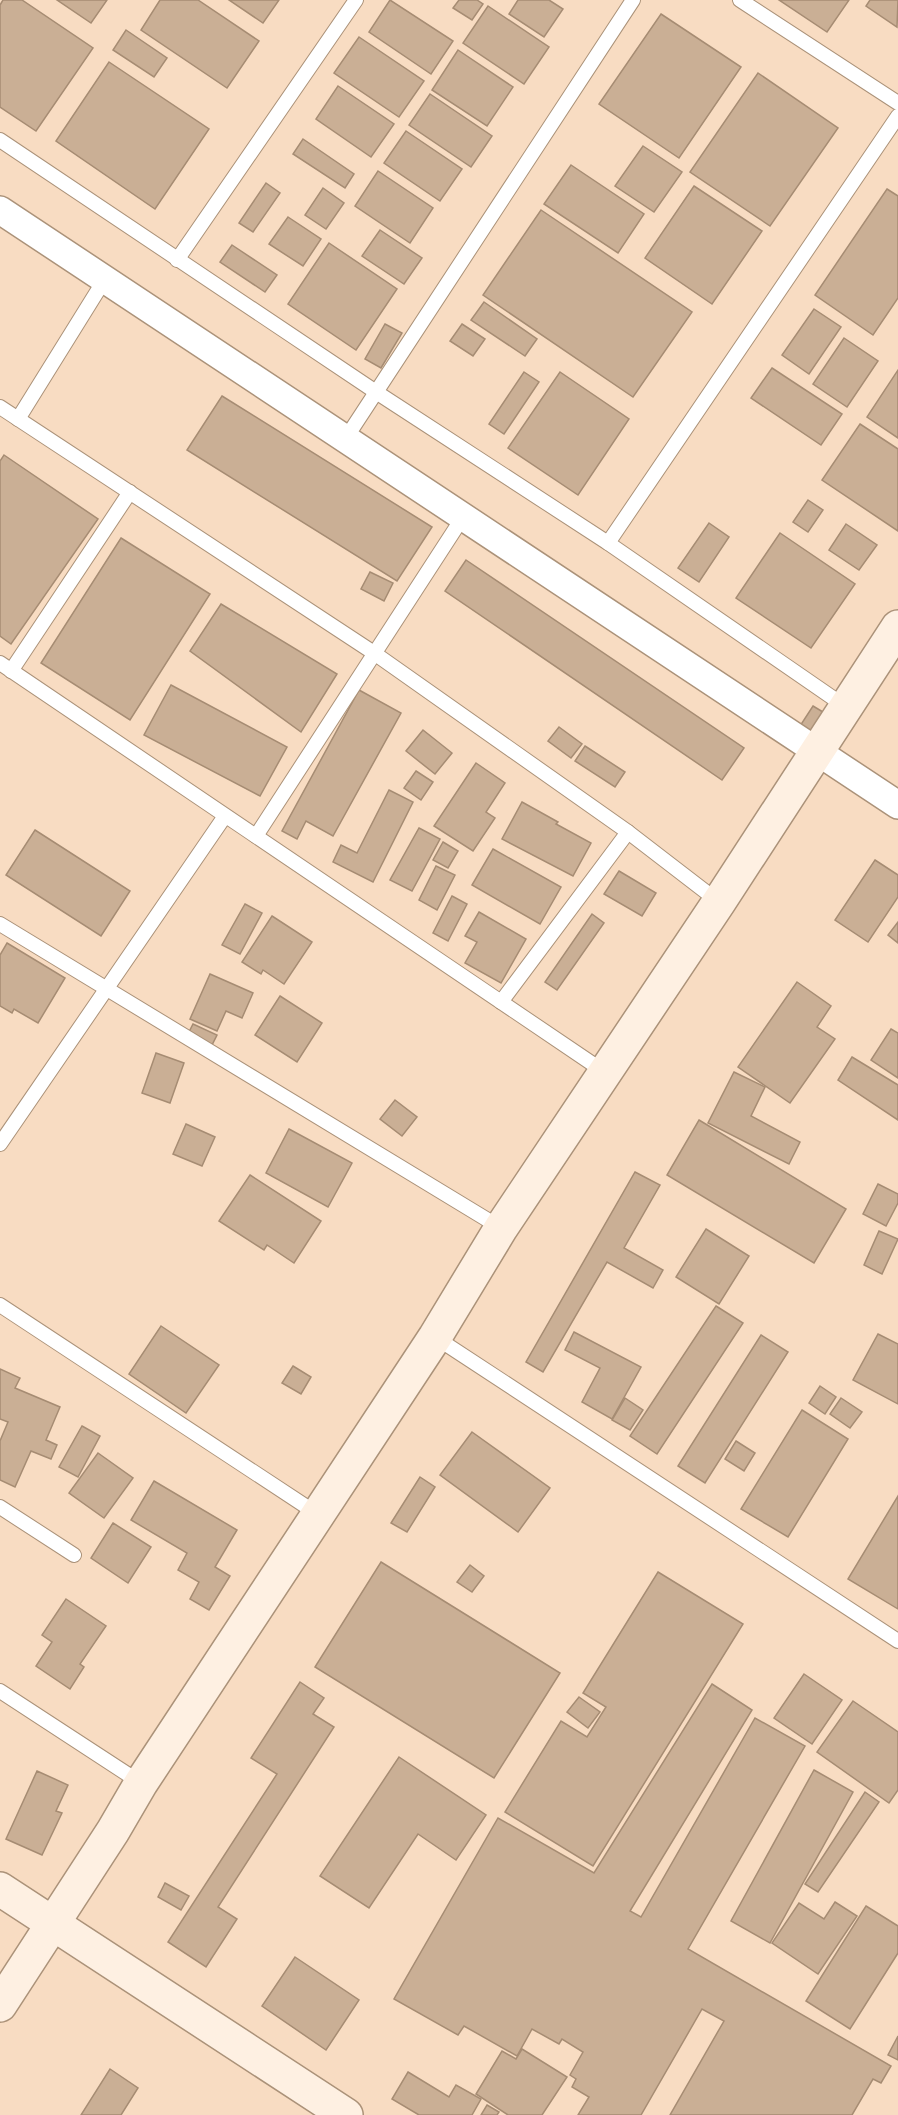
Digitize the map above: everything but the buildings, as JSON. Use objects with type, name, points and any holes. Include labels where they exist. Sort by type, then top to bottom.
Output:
[{"type":"street","points":[[0,210],[898,805]]},
{"type":"street","points":[[0,2005],[113,1831],[141,1783],[435,1336],[501,1228],[719,902],[898,627]]},
{"type":"street","points":[[0,1888],[346,2115]]},
{"type":"lane","points":[[177,260],[356,0]]},
{"type":"lane","points":[[346,438],[633,0]]},
{"type":"lane","points":[[740,0],[898,103]]},
{"type":"lane","points":[[608,543],[898,116]]},
{"type":"lane","points":[[0,140],[376,392],[608,543],[846,707]]},
{"type":"lane","points":[[18,419],[105,279]]},
{"type":"lane","points":[[0,407],[374,653],[628,832],[719,902]]},
{"type":"lane","points":[[130,492],[6,667],[606,1073]]},
{"type":"lane","points":[[256,836],[463,517]]},
{"type":"lane","points":[[0,1144],[225,816]]},
{"type":"lane","points":[[501,1002],[628,832]]},
{"type":"lane","points":[[0,924],[501,1228]]},
{"type":"lane","points":[[0,1305],[319,1515]]},
{"type":"lane","points":[[435,1336],[898,1641]]},
{"type":"lane","points":[[0,1507],[74,1555]]},
{"type":"lane","points":[[0,1691],[141,1783]]}]
